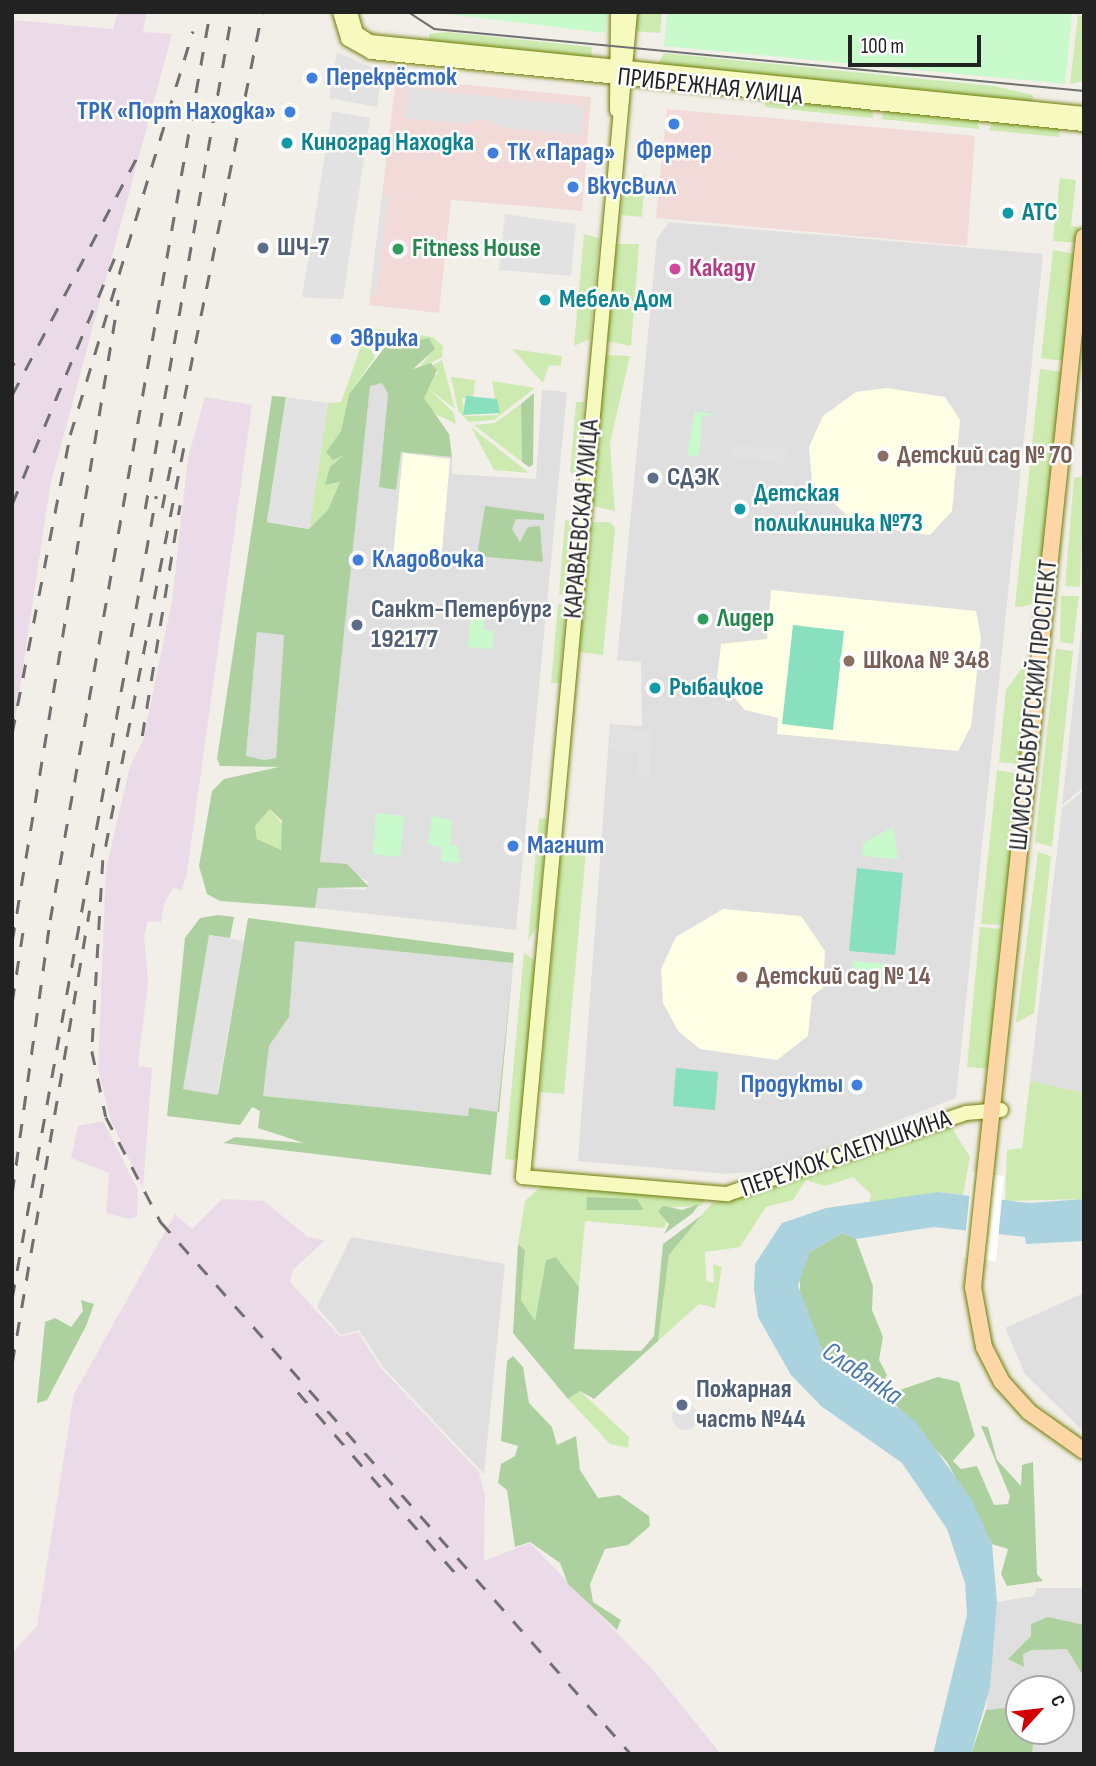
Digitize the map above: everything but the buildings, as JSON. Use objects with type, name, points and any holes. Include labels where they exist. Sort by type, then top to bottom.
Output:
[{"type":"main road","name":"ШЛИССЕЛЬБУРГСКИЙ ПРОСПЕКТ","points":[[996,1110],[1084,237]]},
{"type":"main road","name":"ШЛИССЕЛЬБУРГСКИЙ ПРОСПЕКТ","points":[[1084,331],[974,1306],[984,1347],[1008,1390],[1084,1451]]},
{"type":"street","points":[[340,12],[349,23]]},
{"type":"street","name":"КАРАВАЕВСКАЯ УЛИЦА","points":[[523,1177],[618,112],[618,12]]},
{"type":"street","name":"КАРАВАЕВСКАЯ УЛИЦА","points":[[620,72],[630,12]]},
{"type":"street","name":"ПРИБРЕЖНАЯ УЛИЦА","points":[[349,23],[370,52],[1084,114]]},
{"type":"street","name":"ПРИБРЕЖНАЯ УЛИЦА","points":[[620,72],[1084,124]]},
{"type":"street","name":"ПЕРЕУЛОК СЛЕПУШКИНА","points":[[523,1177],[727,1194],[996,1110]]},
{"type":"shaded area","points":[[118,12],[147,12],[143,32],[172,34],[50,486],[12,742],[12,20],[113,29]]},
{"type":"shaded area","points":[[337,52],[382,72],[377,107],[329,98]]},
{"type":"shaded area","points":[[396,78],[591,97],[582,211],[451,200],[439,313],[369,305]]},
{"type":"shaded area","points":[[408,88],[584,106],[581,135],[507,128],[481,118],[467,124],[405,118]]},
{"type":"shaded area","points":[[667,109],[975,136],[967,246],[656,218]]},
{"type":"shaded area","points":[[332,111],[370,118],[343,299],[302,297]]},
{"type":"shaded area","points":[[382,196],[388,197],[376,296],[370,295]]},
{"type":"shaded area","points":[[505,214],[576,224],[571,276],[499,270]]},
{"type":"shaded area","points":[[669,222],[1043,254],[956,1098],[770,1170],[727,1174],[578,1161],[610,724],[642,726],[641,662],[617,660],[657,239]]},
{"type":"shaded area","points":[[382,383],[388,394],[379,487],[396,490],[401,452],[452,457],[452,474],[536,479],[542,390],[567,392],[516,930],[315,908],[317,887],[366,890],[368,881],[320,862],[370,385]]},
{"type":"shaded area","name":"Детский сад № 70","points":[[887,388],[945,397],[960,420],[952,511],[930,535],[857,525],[812,482],[809,447],[823,416],[856,392]]},
{"type":"shaded area","points":[[205,397],[252,405],[187,873],[182,890],[173,888],[164,904],[161,922],[148,921],[144,936],[148,982],[138,1066],[152,1068],[143,1189],[111,1121],[98,1069],[106,869],[130,766],[143,740],[172,601],[188,458]]},
{"type":"shaded area","points":[[286,397],[328,403],[309,529],[267,522]]},
{"type":"shaded area","points":[[732,444],[788,450],[783,463],[731,457]]},
{"type":"shaded area","points":[[403,453],[450,459],[441,562],[393,557]]},
{"type":"shaded area","name":"Школа № 348","points":[[771,590],[976,611],[981,637],[971,726],[958,751],[777,734],[778,718],[745,710],[717,678],[721,644],[767,639]]},
{"type":"shaded area","points":[[1084,604],[1084,787],[1062,805]]},
{"type":"shaded area","points":[[257,631],[285,635],[276,758],[265,760],[246,756]]},
{"type":"shaded area","points":[[612,725],[652,733],[649,777],[637,776],[638,753],[611,750]]},
{"type":"shaded area","points":[[1084,790],[1084,1093],[1030,1081],[1062,808]]},
{"type":"shaded area","name":"Детский сад № 14","points":[[723,909],[801,916],[825,951],[823,988],[812,996],[808,1036],[777,1060],[700,1049],[678,1031],[663,1003],[661,969],[676,937]]},
{"type":"shaded area","points":[[209,935],[244,941],[217,1095],[183,1089]]},
{"type":"shaded area","points":[[295,941],[513,963],[499,1112],[470,1109],[468,1116],[263,1096],[269,1046],[289,1017]]},
{"type":"shaded area","points":[[103,1121],[138,1190],[137,1216],[129,1219],[106,1213],[109,1173],[71,1158],[78,1126]]},
{"type":"shaded area","points":[[222,1199],[264,1201],[308,1237],[325,1240],[293,1270],[290,1282],[340,1337],[358,1332],[381,1368],[479,1472],[485,1496],[484,1561],[530,1543],[652,1669],[721,1754],[12,1754],[12,1653],[37,1626],[74,1394],[175,1214],[192,1229]]},
{"type":"shaded area","points":[[351,1237],[505,1264],[484,1474],[383,1367],[359,1330],[341,1335],[317,1307]]},
{"type":"shaded area","points":[[1084,1293],[1084,1432],[1025,1374],[1005,1328]]},
{"type":"shaded area","points":[[685,1404],[694,1408],[698,1417],[694,1426],[685,1430],[676,1426],[672,1417],[676,1408]]},
{"type":"shaded area","points":[[1037,1588],[1084,1588],[1084,1754],[1032,1754],[1033,1745],[1075,1745],[1075,1675],[1005,1675],[1005,1709],[986,1710],[997,1602],[1034,1596]]},
{"type":"green space","points":[[430,12],[607,12],[605,33]]},
{"type":"green space","points":[[636,12],[662,12],[660,33],[634,31]]},
{"type":"green space","points":[[667,12],[1050,12],[1072,15],[1065,84],[664,46]]},
{"type":"green space","points":[[1078,15],[1084,16],[1084,81],[1070,84]]},
{"type":"green space","points":[[447,32],[592,47],[591,58],[429,42],[429,34]]},
{"type":"green space","points":[[664,53],[994,86],[1033,95],[1032,103],[657,65]]},
{"type":"green space","points":[[764,98],[872,109],[873,118],[765,107]]},
{"type":"green space","points":[[885,110],[977,119],[979,129],[881,119]]},
{"type":"green space","points":[[993,121],[1060,128],[1059,137],[989,130]]},
{"type":"green space","points":[[645,175],[642,217],[621,215],[623,193]]},
{"type":"green space","points":[[1060,178],[1076,180],[1071,226],[1079,227],[1077,243],[1053,241]]},
{"type":"green space","points":[[584,234],[599,238],[590,339],[574,346]]},
{"type":"green space","points":[[615,244],[639,244],[631,346],[606,341]]},
{"type":"green space","points":[[1053,250],[1076,254],[1065,361],[1041,358]]},
{"type":"green space","points":[[370,328],[433,337],[443,346],[442,357],[415,372],[432,352],[428,338],[393,349]]},
{"type":"green space","points":[[364,338],[375,357],[349,394],[341,431],[326,452],[344,454],[333,484],[340,482],[329,510],[309,529],[328,403],[341,402]]},
{"type":"green space","points":[[429,338],[435,349],[413,369],[431,363],[437,370],[424,398],[449,434],[452,457],[401,452],[396,490],[379,487],[388,394],[382,383],[370,386],[320,862],[347,864],[369,887],[318,888],[315,908],[220,901],[207,894],[199,866],[212,791],[224,779],[279,767],[220,766],[217,759],[272,396],[286,397],[267,522],[309,529],[328,510],[340,482],[325,485],[330,467],[344,455],[333,460],[326,452],[341,431],[349,394],[385,347]],"holes":[[[257,632],[284,635],[276,758],[265,760],[246,756]],[[270,809],[282,821],[281,850],[257,839],[255,826]]]},
{"type":"green space","points":[[512,349],[562,356],[561,366],[549,365],[543,383]]},
{"type":"green space","points":[[605,355],[630,356],[610,443],[615,511],[592,506]]},
{"type":"green space","points":[[442,360],[455,409],[428,388],[454,413],[456,424],[431,412],[424,398],[430,377],[438,374],[433,365]]},
{"type":"green space","points":[[1040,369],[1063,372],[1039,602],[1022,607],[1015,606]]},
{"type":"green space","points":[[451,377],[475,380],[473,397],[462,398],[465,416],[498,415],[492,381],[535,388],[494,420],[469,422],[458,411]]},
{"type":"green space","points":[[534,393],[533,465],[529,467],[522,462],[521,404]]},
{"type":"green space","points":[[466,396],[497,399],[500,413],[463,415]]},
{"type":"green space","points":[[576,402],[584,402],[578,474],[570,473]]},
{"type":"green space","points":[[521,404],[522,462],[474,425],[495,423]]},
{"type":"green space","points":[[695,412],[715,414],[702,417],[699,456],[687,455]]},
{"type":"green space","points":[[471,427],[529,473],[494,470]]},
{"type":"green space","points":[[1084,476],[1080,587],[1065,586],[1074,478]]},
{"type":"green space","points":[[485,506],[544,514],[544,520],[516,519],[512,529],[520,542],[528,527],[540,526],[543,562],[477,556]]},
{"type":"green space","points":[[565,520],[574,521],[567,595],[559,594]]},
{"type":"green space","points":[[590,522],[610,522],[615,528],[603,655],[579,652]]},
{"type":"green space","points":[[1061,596],[1079,596],[1073,644],[1060,642]]},
{"type":"green space","points":[[558,604],[566,605],[559,683],[551,683]]},
{"type":"green space","points":[[471,618],[484,619],[483,630],[494,631],[492,649],[468,647]]},
{"type":"green space","points":[[793,625],[844,631],[833,730],[782,724]]},
{"type":"green space","points":[[1056,649],[1073,651],[1052,847],[1035,842]]},
{"type":"green space","points":[[1027,661],[1022,764],[999,762],[1006,690]]},
{"type":"green space","points":[[997,770],[1021,774],[1004,925],[981,924]]},
{"type":"green space","points":[[270,809],[283,825],[281,850],[257,839],[255,826]]},
{"type":"green space","points":[[376,813],[404,816],[400,857],[373,854]]},
{"type":"green space","points":[[432,816],[452,820],[450,845],[457,845],[461,863],[441,861],[442,848],[428,844]]},
{"type":"green space","points":[[539,818],[547,819],[538,925],[528,941]]},
{"type":"green space","points":[[893,827],[898,859],[862,856],[863,843]]},
{"type":"green space","points":[[562,839],[587,840],[564,1094],[540,1092]]},
{"type":"green space","points":[[1038,852],[1051,856],[1034,1013],[1016,1023]]},
{"type":"green space","points":[[857,868],[903,873],[895,955],[849,951]]},
{"type":"green space","points":[[218,915],[234,917],[230,938],[209,935],[218,1095],[248,918],[514,953],[513,963],[295,941],[289,1017],[269,1046],[263,1096],[468,1116],[469,1108],[498,1112],[491,1175],[223,1143],[235,1137],[304,1143],[258,1128],[260,1111],[252,1107],[240,1125],[167,1116],[185,938],[200,918]]},
{"type":"green space","points":[[980,927],[1001,929],[989,1069],[967,1067]]},
{"type":"green space","points":[[524,952],[537,963],[521,1155],[513,1160],[505,1159]]},
{"type":"green space","points":[[853,961],[890,964],[889,981],[851,978]]},
{"type":"green space","points":[[676,1068],[718,1072],[715,1110],[673,1106]]},
{"type":"green space","points":[[1030,1081],[1084,1093],[1084,1199],[1005,1201],[1007,1150],[1022,1148]]},
{"type":"green space","points":[[950,1125],[970,1157],[963,1195],[939,1192],[870,1204],[871,1194],[853,1177],[825,1186],[806,1180],[793,1200],[766,1207],[740,1247],[705,1252],[706,1281],[714,1283],[713,1264],[722,1267],[715,1308],[699,1304],[658,1341],[669,1255],[712,1203],[750,1196]]},
{"type":"green space","points":[[543,1185],[706,1199],[701,1206],[674,1207],[664,1228],[585,1221],[579,1287],[556,1257],[546,1260],[535,1322],[521,1300],[525,1250],[518,1244],[525,1201]]},
{"type":"green space","points":[[587,1197],[637,1199],[644,1210],[586,1210]]},
{"type":"green space","points":[[699,1204],[693,1213],[664,1234],[669,1224],[658,1211],[663,1206],[682,1210]]},
{"type":"green space","points":[[702,1215],[669,1255],[658,1341],[594,1399],[580,1391],[568,1399],[513,1333],[518,1244],[525,1250],[521,1300],[535,1321],[546,1260],[556,1257],[579,1287],[574,1349],[641,1351],[654,1336],[663,1244]]},
{"type":"green space","points":[[842,1233],[856,1239],[873,1286],[872,1310],[883,1337],[879,1360],[887,1375],[877,1391],[824,1353],[800,1302],[800,1272],[810,1252]]},
{"type":"green space","points":[[81,1300],[94,1304],[86,1326],[47,1400],[37,1403],[45,1322],[55,1318],[71,1327],[83,1311]]},
{"type":"green space","points":[[513,1356],[523,1367],[529,1403],[552,1427],[557,1445],[576,1436],[580,1470],[598,1498],[619,1495],[649,1516],[650,1526],[628,1545],[605,1549],[590,1584],[593,1602],[621,1620],[617,1630],[568,1584],[560,1563],[530,1542],[515,1547],[507,1490],[498,1483],[501,1464],[515,1456],[518,1446],[501,1441],[507,1361]]},
{"type":"green space","points":[[938,1377],[959,1382],[975,1436],[953,1461],[961,1469],[977,1466],[994,1505],[1008,1504],[1010,1496],[981,1426],[988,1427],[997,1460],[1021,1486],[1022,1465],[1033,1462],[1037,1574],[1043,1581],[1007,1586],[1001,1574],[1008,1549],[992,1544],[947,1462],[893,1402],[894,1392]]},
{"type":"green space","points":[[580,1391],[629,1437],[628,1448],[610,1444],[568,1399]]},
{"type":"green space","points":[[1048,1617],[1084,1625],[1084,1677],[1067,1649],[1032,1650],[1023,1654],[1024,1667],[1008,1659],[1031,1636],[1031,1624]]},
{"type":"green space","points":[[1005,1708],[1005,1745],[1033,1745],[1032,1754],[971,1754],[986,1710]]},
{"type":"water","points":[[938,1192],[1029,1203],[1084,1199],[1084,1241],[1026,1244],[1025,1237],[934,1227],[856,1239],[842,1233],[810,1252],[798,1286],[824,1353],[915,1421],[972,1500],[992,1544],[997,1602],[990,1687],[971,1754],[933,1754],[967,1615],[965,1583],[947,1529],[902,1463],[821,1406],[791,1375],[758,1317],[754,1289],[755,1264],[782,1223],[826,1208]]},
{"type":"pier","points":[[972,1172],[1004,1176],[996,1261],[963,1258]]},
{"type":"tram line","points":[[408,12],[434,29],[1084,91]]},
{"type":"railway","points":[[12,1193],[50,920],[210,12]]},
{"type":"railway","points":[[145,509],[232,12]]},
{"type":"railway","points":[[162,508],[262,12]]},
{"type":"railway","points":[[12,733],[70,435],[193,31]]},
{"type":"railway","points":[[12,395],[137,157]]},
{"type":"railway","points":[[12,504],[115,257]]},
{"type":"railway","points":[[12,941],[118,300]]},
{"type":"railway","points":[[184,448],[103,860],[92,1051],[106,1117],[161,1222],[631,1754]]},
{"type":"railway","points":[[12,1298],[156,496]]},
{"type":"railway","points":[[142,736],[180,505]]},
{"type":"railway","points":[[12,1363],[89,911]]},
{"type":"railway","points":[[12,1002],[23,930]]},
{"type":"railway","points":[[298,1392],[458,1576]]},
{"type":"place","name":"Перекрёсток","points":[[312,78]]},
{"type":"place","name":"ТРК «Порт Находка»","points":[[290,112]]},
{"type":"place","name":"Фермер","points":[[674,124]]},
{"type":"place","name":"Киноград Находка","points":[[287,143]]},
{"type":"place","name":"ТК «Парад»","points":[[493,153]]},
{"type":"place","name":"ВкусВилл","points":[[573,187]]},
{"type":"place","name":"АТС","points":[[1008,213]]},
{"type":"place","name":"ШЧ-7","points":[[263,248]]},
{"type":"place","name":"Fitness House","points":[[398,249]]},
{"type":"place","name":"Какаду","points":[[675,269]]},
{"type":"place","name":"Мебель Дом","points":[[545,300]]},
{"type":"place","name":"Эврика","points":[[336,339]]},
{"type":"place","name":"Детский сад № 70","points":[[883,456]]},
{"type":"place","name":"СДЭК","points":[[653,478]]},
{"type":"place","name":"Детская поликлиника №73","points":[[740,509]]},
{"type":"place","name":"Кладовочка","points":[[358,560]]},
{"type":"place","name":"Лидер","points":[[703,619]]},
{"type":"place","name":"Санкт-Петербург 192177","points":[[357,625]]},
{"type":"place","name":"Школа № 348","points":[[849,661]]},
{"type":"place","name":"Рыбацкое","points":[[655,688]]},
{"type":"place","name":"Магнит","points":[[513,846]]},
{"type":"place","name":"Детский сад № 14","points":[[742,977]]},
{"type":"place","name":"Продукты","points":[[857,1085]]},
{"type":"place","name":"Пожарная часть №44","points":[[682,1405]]},
{"type":"water label","name":"Славянка","points":[[862,1374]]}]
